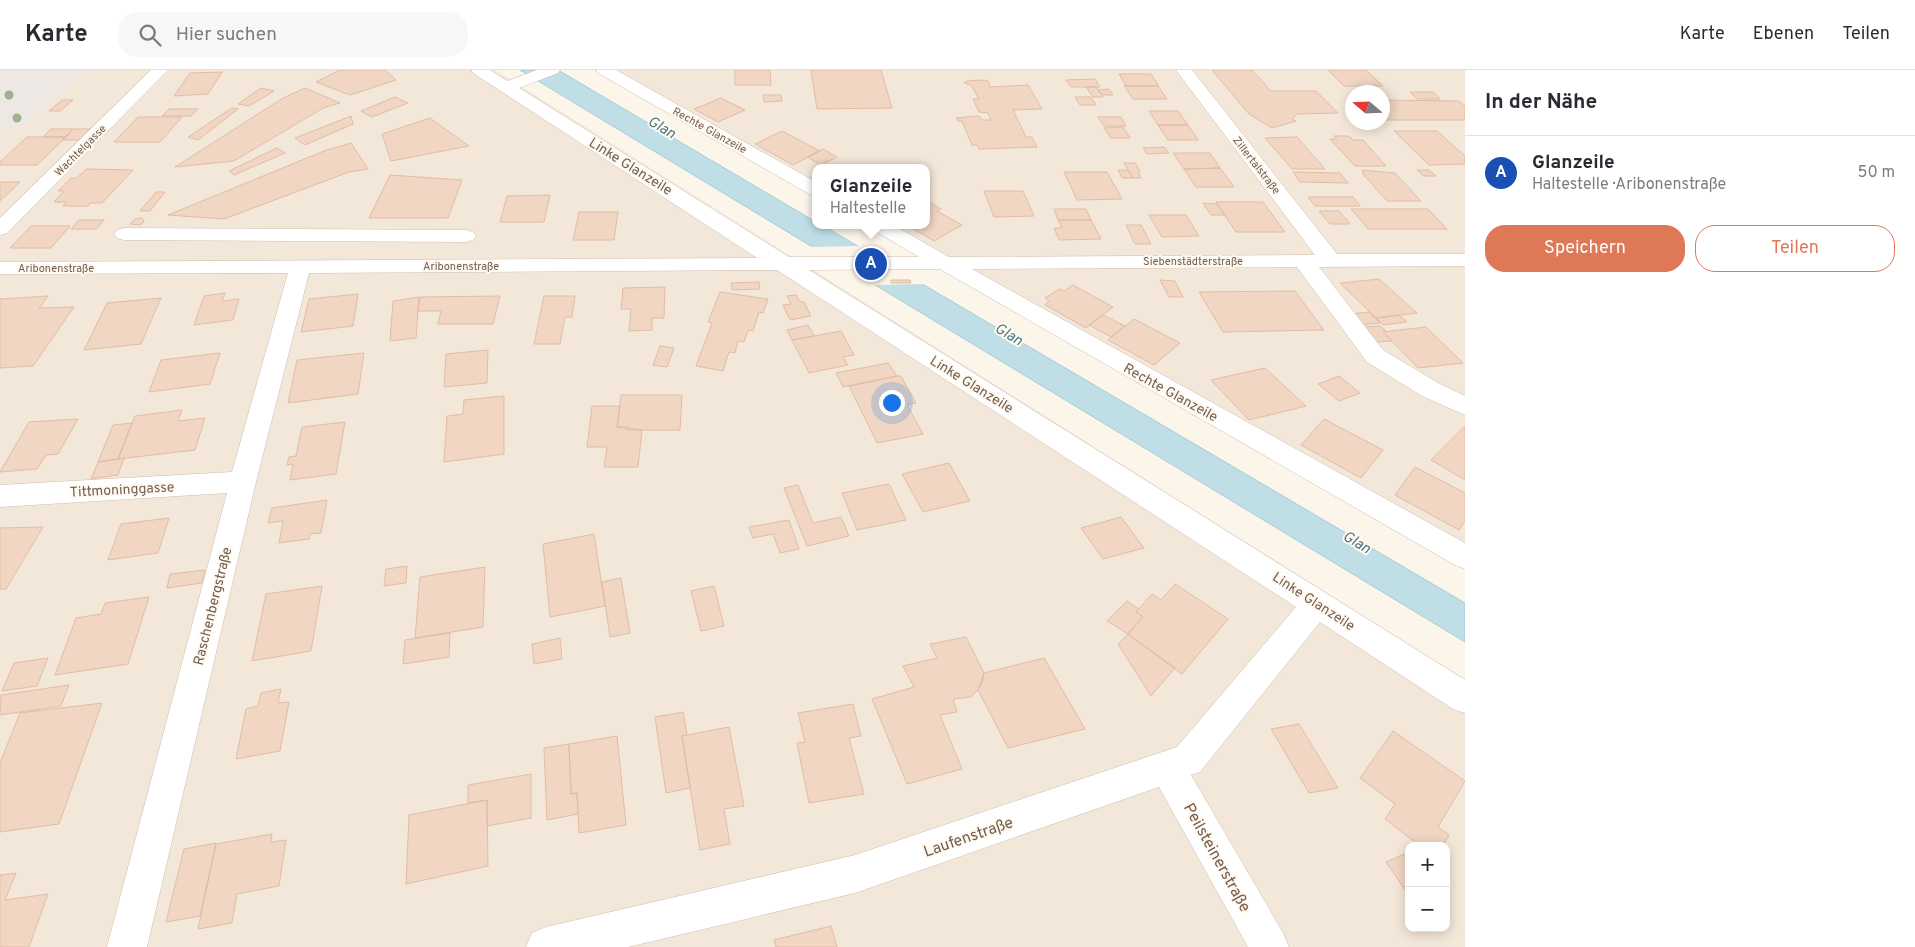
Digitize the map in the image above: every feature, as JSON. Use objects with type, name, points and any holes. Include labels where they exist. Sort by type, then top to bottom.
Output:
[{"type":"street","name":"Wachtelgasse","points":[[0,229],[160,70]]},
{"type":"street","name":"Linke Glanzeile","points":[[479,70],[794,265],[1465,698]]},
{"type":"street","points":[[506,87],[552,70]]},
{"type":"street","name":"Rechte Glanzeile","points":[[604,70],[812,188]]},
{"type":"street","name":"Zillertalstraße","points":[[1184,70],[1331,261]]},
{"type":"street","name":"Rechte Glanzeile","points":[[884,229],[933,263],[1465,556]]},
{"type":"street","points":[[124,234],[311,230],[466,236]]},
{"type":"street","name":"Raschenbergstraße","points":[[127,947],[296,266],[311,230]]},
{"type":"street","name":"Siebenstädterstraße","points":[[933,263],[1465,260]]},
{"type":"street","points":[[1302,261],[1375,356],[1431,390],[1465,406]]},
{"type":"street","name":"Aribonenstraße","points":[[0,268],[933,263]]},
{"type":"street","name":"Tittmoninggasse","points":[[0,496],[243,482]]},
{"type":"street","name":"Laufenstraße","points":[[546,947],[855,874],[1188,760],[1288,636],[1318,603]]},
{"type":"street","name":"Peilsteinerstraße","points":[[1167,767],[1269,947]]},
{"type":"shaded area","points":[[0,70],[86,70],[24,126],[0,126]]},
{"type":"shaded area","points":[[86,70],[495,70],[1465,680],[1465,947],[0,947],[0,126],[24,126]]},
{"type":"shaded area","points":[[610,70],[1465,70],[1465,546],[896,229],[930,229],[930,164],[812,164],[812,183]]},
{"type":"water","name":"Glan","points":[[520,70],[558,70],[812,220],[812,229],[829,229],[1465,603],[1465,642]]},
{"type":"pier","points":[[862,246],[927,284],[870,285],[808,247]]},
{"type":"building","points":[[340,70],[385,70],[396,80],[350,95],[316,82]]},
{"type":"building","points":[[735,70],[770,70],[771,85],[735,85]]},
{"type":"building","points":[[811,70],[881,70],[892,108],[817,109]]},
{"type":"building","points":[[1212,70],[1252,70],[1271,91],[1316,91],[1338,113],[1297,114],[1292,119],[1296,121],[1272,128],[1249,114]]},
{"type":"building","points":[[1328,70],[1366,70],[1382,85],[1345,85]]},
{"type":"building","points":[[222,72],[208,94],[174,96],[190,73]]},
{"type":"building","points":[[1119,74],[1151,74],[1159,86],[1126,86]]},
{"type":"building","points":[[1095,79],[1100,87],[1071,87],[1066,80]]},
{"type":"building","points":[[988,81],[990,87],[1028,85],[1042,109],[1013,110],[1026,137],[1032,137],[1037,147],[979,149],[977,145],[972,145],[962,121],[958,121],[956,118],[978,116],[983,120],[991,120],[988,113],[979,112],[973,99],[979,99],[971,85],[964,83]]},
{"type":"building","points":[[1124,86],[1158,86],[1167,99],[1133,99]]},
{"type":"building","points":[[1086,87],[1096,87],[1103,97],[1093,97]]},
{"type":"building","points":[[261,88],[274,91],[249,106],[238,104]]},
{"type":"building","points":[[305,88],[340,103],[323,108],[234,161],[175,167],[283,98]]},
{"type":"building","points":[[1109,89],[1113,95],[1102,95],[1098,90]]},
{"type":"building","points":[[1410,92],[1433,92],[1440,99],[1417,99]]},
{"type":"building","points":[[763,95],[781,95],[782,101],[764,102]]},
{"type":"building","points":[[395,97],[408,103],[372,117],[361,111]]},
{"type":"building","points":[[1075,97],[1091,97],[1096,105],[1080,105]]},
{"type":"building","points":[[721,98],[745,110],[718,122],[694,109]]},
{"type":"building","points":[[62,100],[73,100],[60,111],[49,111]]},
{"type":"building","points":[[1390,100],[1458,101],[1465,106],[1465,120],[1390,120]]},
{"type":"building","points":[[232,108],[238,109],[198,140],[188,137]]},
{"type":"building","points":[[169,109],[198,109],[191,116],[162,116]]},
{"type":"building","points":[[1149,111],[1178,111],[1188,125],[1158,125]]},
{"type":"building","points":[[351,116],[353,124],[305,145],[295,138]]},
{"type":"building","points":[[138,117],[182,117],[160,142],[114,142]]},
{"type":"building","points":[[1098,117],[1121,117],[1126,126],[1104,126]]},
{"type":"building","points":[[430,118],[469,146],[391,161],[382,134]]},
{"type":"building","points":[[1158,125],[1188,125],[1198,140],[1168,140]]},
{"type":"building","points":[[1123,127],[1130,138],[1111,138],[1104,128]]},
{"type":"building","points":[[51,129],[73,129],[66,137],[43,137]]},
{"type":"building","points":[[73,129],[91,129],[80,140],[62,140]]},
{"type":"building","points":[[782,131],[820,151],[793,165],[755,144]]},
{"type":"building","points":[[1394,131],[1437,131],[1465,156],[1465,164],[1429,165]]},
{"type":"building","points":[[1334,136],[1349,136],[1353,140],[1363,140],[1386,166],[1355,166],[1330,139],[1337,139]]},
{"type":"building","points":[[27,137],[66,137],[37,165],[0,165],[0,162]]},
{"type":"building","points":[[1297,137],[1325,169],[1292,169],[1265,138]]},
{"type":"building","points":[[351,143],[368,169],[349,172],[224,219],[168,215],[324,151]]},
{"type":"building","points":[[1164,147],[1169,153],[1147,154],[1143,148]]},
{"type":"building","points":[[277,148],[285,153],[234,175],[229,171]]},
{"type":"building","points":[[823,149],[837,157],[819,164],[807,157]]},
{"type":"building","points":[[1173,153],[1210,153],[1220,168],[1184,169]]},
{"type":"building","points":[[1124,163],[1135,163],[1141,178],[1133,178]]},
{"type":"building","points":[[1220,168],[1234,187],[1196,187],[1184,169]]},
{"type":"building","points":[[86,169],[133,170],[102,203],[90,203],[88,206],[63,206],[66,202],[54,202],[64,191],[58,191],[71,178],[77,178]]},
{"type":"building","points":[[1118,170],[1128,170],[1133,178],[1122,178]]},
{"type":"building","points":[[1362,170],[1395,173],[1421,201],[1387,201],[1362,173],[1364,173]]},
{"type":"building","points":[[1417,170],[1429,170],[1436,176],[1423,176]]},
{"type":"building","points":[[1064,172],[1107,172],[1122,199],[1077,200]]},
{"type":"building","points":[[1293,172],[1340,173],[1348,183],[1300,182]]},
{"type":"building","points":[[390,175],[462,180],[448,218],[369,218]]},
{"type":"building","points":[[0,182],[20,182],[0,201]]},
{"type":"building","points":[[984,191],[1023,191],[1034,216],[994,217]]},
{"type":"building","points":[[156,192],[165,192],[150,211],[140,211]]},
{"type":"building","points":[[550,195],[544,222],[500,222],[507,196]]},
{"type":"building","points":[[1308,197],[1353,197],[1360,206],[1315,206]]},
{"type":"building","points":[[930,202],[941,209],[937,211],[962,225],[934,241],[914,229],[930,229]]},
{"type":"building","points":[[1216,202],[1263,202],[1285,232],[1236,232]]},
{"type":"building","points":[[1203,203],[1217,204],[1225,215],[1211,215]]},
{"type":"building","points":[[1054,209],[1086,209],[1091,220],[1058,220]]},
{"type":"building","points":[[1351,209],[1428,209],[1447,229],[1368,229]]},
{"type":"building","points":[[1319,211],[1339,211],[1350,224],[1330,224]]},
{"type":"building","points":[[579,212],[618,212],[614,240],[573,240]]},
{"type":"building","points":[[1149,215],[1186,215],[1199,236],[1162,237]]},
{"type":"building","points":[[141,218],[144,220],[143,223],[139,225],[130,224],[135,219]]},
{"type":"building","points":[[79,220],[104,220],[96,229],[71,229]]},
{"type":"building","points":[[1058,220],[1091,220],[1101,239],[1059,240],[1054,228],[1062,228]]},
{"type":"building","points":[[1126,225],[1141,225],[1151,244],[1135,244]]},
{"type":"building","points":[[31,226],[70,226],[51,248],[10,248]]},
{"type":"building","points":[[1379,279],[1417,313],[1376,318],[1340,283]]},
{"type":"building","points":[[891,280],[910,280],[911,283],[891,283]]},
{"type":"building","points":[[1160,280],[1175,281],[1183,297],[1169,297]]},
{"type":"building","points":[[759,282],[760,289],[732,290],[731,283]]},
{"type":"building","points":[[1073,285],[1113,307],[1086,328],[1045,305],[1049,301],[1045,298],[1059,289],[1064,291]]},
{"type":"building","points":[[665,287],[664,318],[652,318],[652,330],[629,331],[631,309],[621,309],[623,288]]},
{"type":"building","points":[[1295,291],[1324,330],[1223,332],[1199,292]]},
{"type":"building","points":[[720,292],[768,299],[763,313],[759,312],[753,331],[748,330],[744,342],[738,341],[735,353],[729,352],[723,371],[696,366],[712,323],[708,322]]},
{"type":"building","points":[[225,293],[222,301],[239,299],[233,320],[194,325],[204,296]]},
{"type":"building","points":[[358,294],[353,326],[301,332],[309,299]]},
{"type":"building","points":[[796,295],[800,302],[804,302],[811,316],[790,320],[783,305],[791,304],[787,296]]},
{"type":"building","points":[[48,296],[39,308],[74,307],[33,366],[0,368],[0,299]]},
{"type":"building","points":[[500,296],[493,324],[438,324],[441,311],[418,311],[420,297]]},
{"type":"building","points":[[544,296],[575,296],[572,317],[565,317],[560,344],[534,344]]},
{"type":"building","points":[[419,297],[416,338],[390,341],[393,301]]},
{"type":"building","points":[[161,298],[141,344],[84,350],[107,303]]},
{"type":"building","points":[[1369,312],[1380,323],[1360,325],[1350,314]]},
{"type":"building","points":[[1103,315],[1125,326],[1111,337],[1089,325]]},
{"type":"building","points":[[1399,315],[1407,322],[1383,325],[1376,318]]},
{"type":"building","points":[[1134,319],[1180,343],[1154,365],[1108,340]]},
{"type":"building","points":[[808,325],[814,336],[792,340],[787,330]]},
{"type":"building","points":[[1380,326],[1386,331],[1383,332],[1392,341],[1376,342],[1361,327]]},
{"type":"building","points":[[1426,327],[1463,363],[1418,368],[1383,332]]},
{"type":"building","points":[[841,331],[854,355],[843,357],[848,365],[809,373],[792,340]]},
{"type":"building","points":[[660,346],[674,348],[667,367],[653,365]]},
{"type":"building","points":[[488,350],[487,383],[444,387],[446,354]]},
{"type":"building","points":[[220,353],[210,384],[149,392],[161,360]]},
{"type":"building","points":[[364,353],[358,394],[288,403],[297,360]]},
{"type":"building","points":[[888,363],[897,376],[843,387],[836,373]]},
{"type":"building","points":[[1265,368],[1306,406],[1249,420],[1211,380]]},
{"type":"building","points":[[901,376],[916,403],[907,405],[923,434],[877,443],[849,386]]},
{"type":"building","points":[[1339,376],[1360,393],[1339,401],[1318,384]]},
{"type":"building","points":[[621,395],[682,395],[680,430],[627,430],[628,427],[617,427]]},
{"type":"building","points":[[504,396],[504,454],[444,462],[447,416],[463,414],[464,400]]},
{"type":"building","points":[[592,406],[620,406],[617,427],[642,430],[638,467],[604,467],[607,447],[587,447]]},
{"type":"building","points":[[182,410],[178,421],[205,418],[195,450],[118,459],[135,416]]},
{"type":"building","points":[[78,419],[58,454],[46,455],[37,469],[0,472],[29,422]]},
{"type":"building","points":[[1324,419],[1383,450],[1361,478],[1301,445]]},
{"type":"building","points":[[345,422],[336,474],[290,480],[293,464],[287,465],[289,457],[296,456],[302,427]]},
{"type":"building","points":[[132,423],[118,459],[98,462],[113,425]]},
{"type":"building","points":[[1465,426],[1465,480],[1431,460]]},
{"type":"building","points":[[124,458],[118,475],[91,479],[98,462]]},
{"type":"building","points":[[949,463],[970,501],[923,512],[902,474]]},
{"type":"building","points":[[1415,467],[1465,493],[1465,521],[1459,530],[1395,495]]},
{"type":"building","points":[[889,484],[906,520],[857,530],[842,493]]},
{"type":"building","points":[[798,485],[813,523],[841,517],[849,536],[807,546],[784,488]]},
{"type":"building","points":[[327,500],[321,533],[310,534],[309,539],[279,543],[283,521],[268,523],[272,508]]},
{"type":"building","points":[[1121,517],[1144,548],[1103,559],[1081,528]]},
{"type":"building","points":[[169,518],[158,553],[108,560],[121,524]]},
{"type":"building","points":[[789,520],[799,549],[780,553],[773,534],[753,538],[749,527]]},
{"type":"building","points":[[43,527],[6,589],[0,589],[0,528]]},
{"type":"building","points":[[594,534],[605,606],[550,617],[543,544]]},
{"type":"building","points":[[407,566],[406,583],[384,586],[386,569]]},
{"type":"building","points":[[485,567],[483,627],[415,638],[420,577]]},
{"type":"building","points":[[205,570],[202,583],[167,588],[170,574]]},
{"type":"building","points":[[621,578],[630,633],[610,637],[602,582]]},
{"type":"building","points":[[1175,584],[1228,619],[1182,674],[1128,634],[1143,617],[1136,612],[1152,594],[1161,600]]},
{"type":"building","points":[[322,586],[311,651],[252,661],[266,594]]},
{"type":"building","points":[[714,586],[724,626],[701,631],[691,591]]},
{"type":"building","points":[[149,597],[128,664],[55,675],[76,618],[101,614],[105,603]]},
{"type":"building","points":[[1127,601],[1139,609],[1136,612],[1143,617],[1128,634],[1107,621]]},
{"type":"building","points":[[450,633],[449,657],[403,664],[405,640]]},
{"type":"building","points":[[1128,634],[1175,668],[1151,696],[1118,644]]},
{"type":"building","points":[[966,637],[984,673],[982,683],[971,697],[953,699],[957,712],[940,715],[962,769],[907,784],[872,699],[914,687],[903,666],[937,658],[930,644]]},
{"type":"building","points":[[560,638],[562,659],[534,664],[532,644]]},
{"type":"building","points":[[48,658],[37,686],[2,691],[14,663]]},
{"type":"building","points":[[1044,658],[1085,729],[1008,748],[978,690],[984,673]]},
{"type":"building","points":[[69,685],[61,706],[0,715],[1,695]]},
{"type":"building","points":[[281,689],[278,703],[289,702],[280,751],[236,759],[246,709],[258,706],[261,693]]},
{"type":"building","points":[[102,703],[59,824],[0,832],[0,763],[20,713]]},
{"type":"building","points":[[853,704],[861,736],[849,738],[864,794],[809,803],[797,743],[805,742],[798,713]]},
{"type":"building","points":[[683,712],[687,735],[682,736],[690,788],[666,793],[655,717]]},
{"type":"building","points":[[1299,724],[1338,788],[1309,793],[1271,729]]},
{"type":"building","points":[[729,727],[744,806],[724,809],[730,844],[700,850],[682,736]]},
{"type":"building","points":[[1393,731],[1465,781],[1438,827],[1449,835],[1445,842],[1415,842],[1385,819],[1395,804],[1360,778]]},
{"type":"building","points":[[617,736],[626,825],[579,833],[577,793],[571,794],[569,744]]},
{"type":"building","points":[[569,744],[571,794],[577,793],[578,814],[547,820],[544,748]]},
{"type":"building","points":[[531,774],[531,818],[487,826],[487,800],[468,803],[468,785]]},
{"type":"building","points":[[487,800],[488,866],[406,884],[409,815]]},
{"type":"building","points":[[272,834],[271,842],[286,840],[279,886],[237,894],[232,923],[198,929],[216,844]]},
{"type":"building","points":[[216,843],[200,916],[166,922],[184,849]]},
{"type":"building","points":[[1405,854],[1405,890],[1386,862]]},
{"type":"building","points":[[16,873],[5,900],[48,894],[29,947],[0,947],[0,875]]},
{"type":"building","points":[[831,926],[837,947],[776,947],[774,940]]},
{"type":"place","name":"Glanzeile","points":[[871,264]]}]
